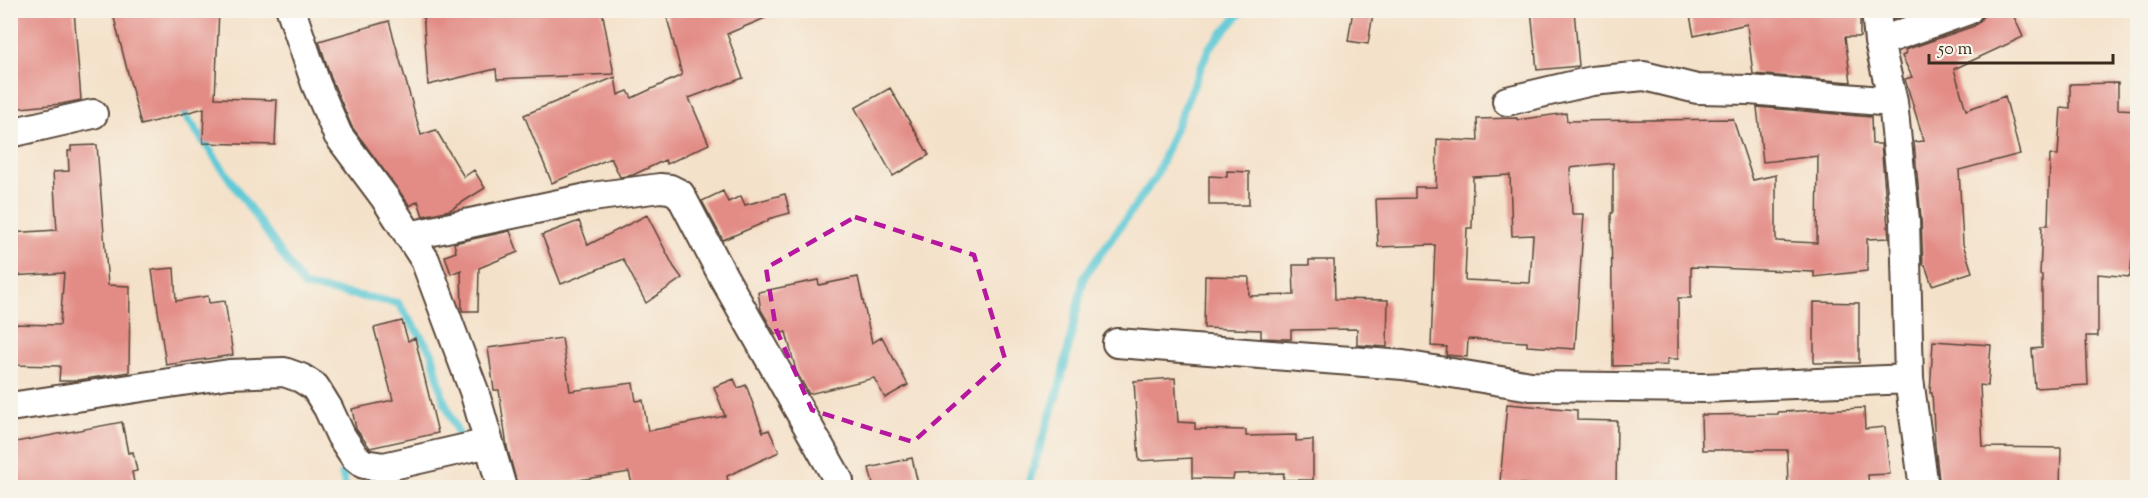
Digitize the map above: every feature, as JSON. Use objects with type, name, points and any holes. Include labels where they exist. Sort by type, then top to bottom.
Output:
[{"type":"street","points":[[291,10],[316,84],[338,135],[386,198],[425,261],[474,391],[502,488]]},
{"type":"street","points":[[1876,10],[1879,42],[1893,102],[1905,220],[1910,379],[1924,488]]},
{"type":"street","points":[[1879,42],[1968,10]]},
{"type":"street","points":[[1507,101],[1592,81],[1644,75],[1696,89],[1749,90],[1893,102]]},
{"type":"street","points":[[10,133],[93,114]]},
{"type":"street","points":[[409,236],[592,197],[660,188],[680,194],[724,278],[839,481]]},
{"type":"street","points":[[1118,343],[1403,365],[1531,386],[1704,388],[1910,379]]},
{"type":"street","points":[[10,407],[229,374],[284,372],[301,378],[315,387],[341,436],[355,457],[364,464],[384,467],[489,444]]},
{"type":"highlighted area","points":[[855,217],[974,255],[1005,359],[913,442],[812,410],[776,329],[766,268]]},
{"type":"building","points":[[10,10],[74,10],[81,100],[10,109]]},
{"type":"building","points":[[112,10],[219,10],[215,98],[277,100],[275,145],[203,143],[204,108],[141,125]]},
{"type":"building","points":[[423,10],[602,10],[614,74],[497,79],[496,69],[428,85]]},
{"type":"building","points":[[665,10],[782,11],[727,34],[743,78],[689,98],[709,144],[667,164],[665,160],[633,175],[620,177],[611,158],[552,183],[524,115],[615,77],[618,95],[628,91],[632,98],[682,75]]},
{"type":"building","points":[[1353,10],[1373,14],[1368,44],[1348,41]]},
{"type":"building","points":[[1531,10],[1574,10],[1579,66],[1537,70]]},
{"type":"building","points":[[1689,10],[1860,10],[1860,37],[1845,37],[1851,82],[1753,74],[1747,24],[1694,36]]},
{"type":"building","points":[[1893,10],[1918,10],[1894,19]]},
{"type":"building","points":[[1994,10],[2011,10],[2023,37],[1954,69],[1966,110],[2005,96],[2020,154],[1959,170],[1963,244],[1972,272],[1932,285],[1925,265],[1923,265],[1914,142],[1924,141],[1905,79],[1912,77],[1902,56],[1906,54],[1905,50],[1974,26],[1983,16]]},
{"type":"building","points":[[389,21],[421,135],[436,130],[464,177],[474,170],[485,188],[450,210],[423,216],[418,201],[410,206],[352,127],[331,78],[319,41]]},
{"type":"building","points":[[2118,83],[2118,109],[2138,110],[2138,217],[2136,217],[2130,277],[2098,274],[2098,336],[2086,336],[2088,385],[2035,388],[2032,349],[2042,348],[2042,275],[2040,275],[2042,225],[2048,225],[2050,155],[2058,155],[2061,107],[2070,108],[2070,84]]},
{"type":"building","points":[[890,88],[929,155],[893,176],[855,108]]},
{"type":"building","points":[[1757,107],[1871,117],[1872,144],[1881,144],[1889,238],[1867,239],[1867,271],[1814,277],[1814,272],[1691,267],[1691,298],[1678,298],[1678,359],[1667,359],[1667,365],[1613,366],[1611,213],[1613,213],[1613,163],[1570,168],[1572,214],[1584,214],[1575,349],[1527,346],[1527,342],[1468,339],[1467,357],[1446,355],[1447,347],[1431,346],[1435,245],[1378,247],[1376,199],[1415,198],[1415,187],[1436,187],[1437,139],[1478,141],[1477,119],[1517,118],[1517,120],[1566,113],[1567,121],[1733,119],[1753,180],[1776,175],[1776,241],[1817,243],[1818,156],[1763,162]],"holes":[[[1510,175],[1512,236],[1533,235],[1530,283],[1465,280],[1467,228],[1472,228],[1473,177]]]},
{"type":"building","points":[[97,145],[108,285],[130,286],[129,372],[59,381],[60,366],[10,365],[10,324],[60,325],[64,273],[10,276],[10,233],[57,230],[53,172],[69,171],[68,151],[71,151],[71,146]]},
{"type":"building","points":[[1227,171],[1249,172],[1249,205],[1209,205],[1209,176],[1227,177]]},
{"type":"building","points":[[723,191],[728,202],[741,196],[745,205],[785,194],[790,213],[768,219],[768,221],[723,240],[702,201]]},
{"type":"building","points":[[647,215],[682,278],[646,303],[623,259],[561,284],[542,235],[579,221],[588,245]]},
{"type":"building","points":[[510,231],[518,252],[479,268],[478,311],[462,311],[461,270],[451,274],[445,256],[456,252],[454,243]]},
{"type":"building","points":[[1309,260],[1334,260],[1335,299],[1388,300],[1387,347],[1357,345],[1357,329],[1291,330],[1291,339],[1285,339],[1261,338],[1261,330],[1204,328],[1205,276],[1249,277],[1249,296],[1294,295],[1293,265],[1309,265]]},
{"type":"building","points":[[174,268],[176,301],[208,296],[209,303],[225,301],[233,355],[166,365],[152,270]]},
{"type":"building","points":[[858,277],[872,343],[882,337],[908,385],[885,398],[874,378],[809,394],[796,371],[786,332],[775,334],[761,310],[758,292],[818,280],[819,285]]},
{"type":"building","points":[[1814,302],[1859,303],[1859,363],[1814,363]]},
{"type":"building","points":[[402,321],[408,341],[415,338],[438,433],[370,448],[356,429],[352,409],[393,400],[374,328]]},
{"type":"building","points":[[562,338],[570,391],[633,383],[636,401],[643,400],[648,431],[725,416],[714,387],[734,379],[738,388],[746,385],[763,432],[769,430],[779,452],[727,476],[729,488],[633,488],[629,472],[518,488],[507,447],[499,390],[494,390],[488,348]]},
{"type":"building","points":[[1933,341],[1991,345],[1988,386],[1980,385],[1983,447],[2061,448],[2060,488],[1940,488],[1932,393],[1930,393]]},
{"type":"building","points":[[1175,378],[1178,422],[1195,423],[1195,429],[1246,430],[1246,436],[1296,435],[1296,441],[1313,440],[1313,480],[1283,480],[1284,473],[1234,474],[1233,479],[1192,478],[1192,458],[1139,461],[1134,381]]},
{"type":"building","points":[[1507,404],[1577,410],[1577,420],[1617,421],[1616,488],[1565,488],[1500,482]]},
{"type":"building","points":[[1864,408],[1865,429],[1885,427],[1890,474],[1868,475],[1869,488],[1788,488],[1787,450],[1702,450],[1701,415],[1778,414],[1778,412]]},
{"type":"building","points":[[122,422],[128,453],[133,452],[137,471],[132,472],[135,488],[18,488],[10,443]]},
{"type":"building","points":[[912,458],[919,488],[874,488],[869,468]]},
{"type":"waterway","points":[[1027,488],[1061,381],[1084,277],[1155,178],[1209,48],[1243,10]]},
{"type":"waterway","points":[[179,106],[304,286],[398,303],[432,353],[443,398],[461,440],[457,441]]},
{"type":"waterway","points":[[346,488],[342,474],[359,469]]}]
